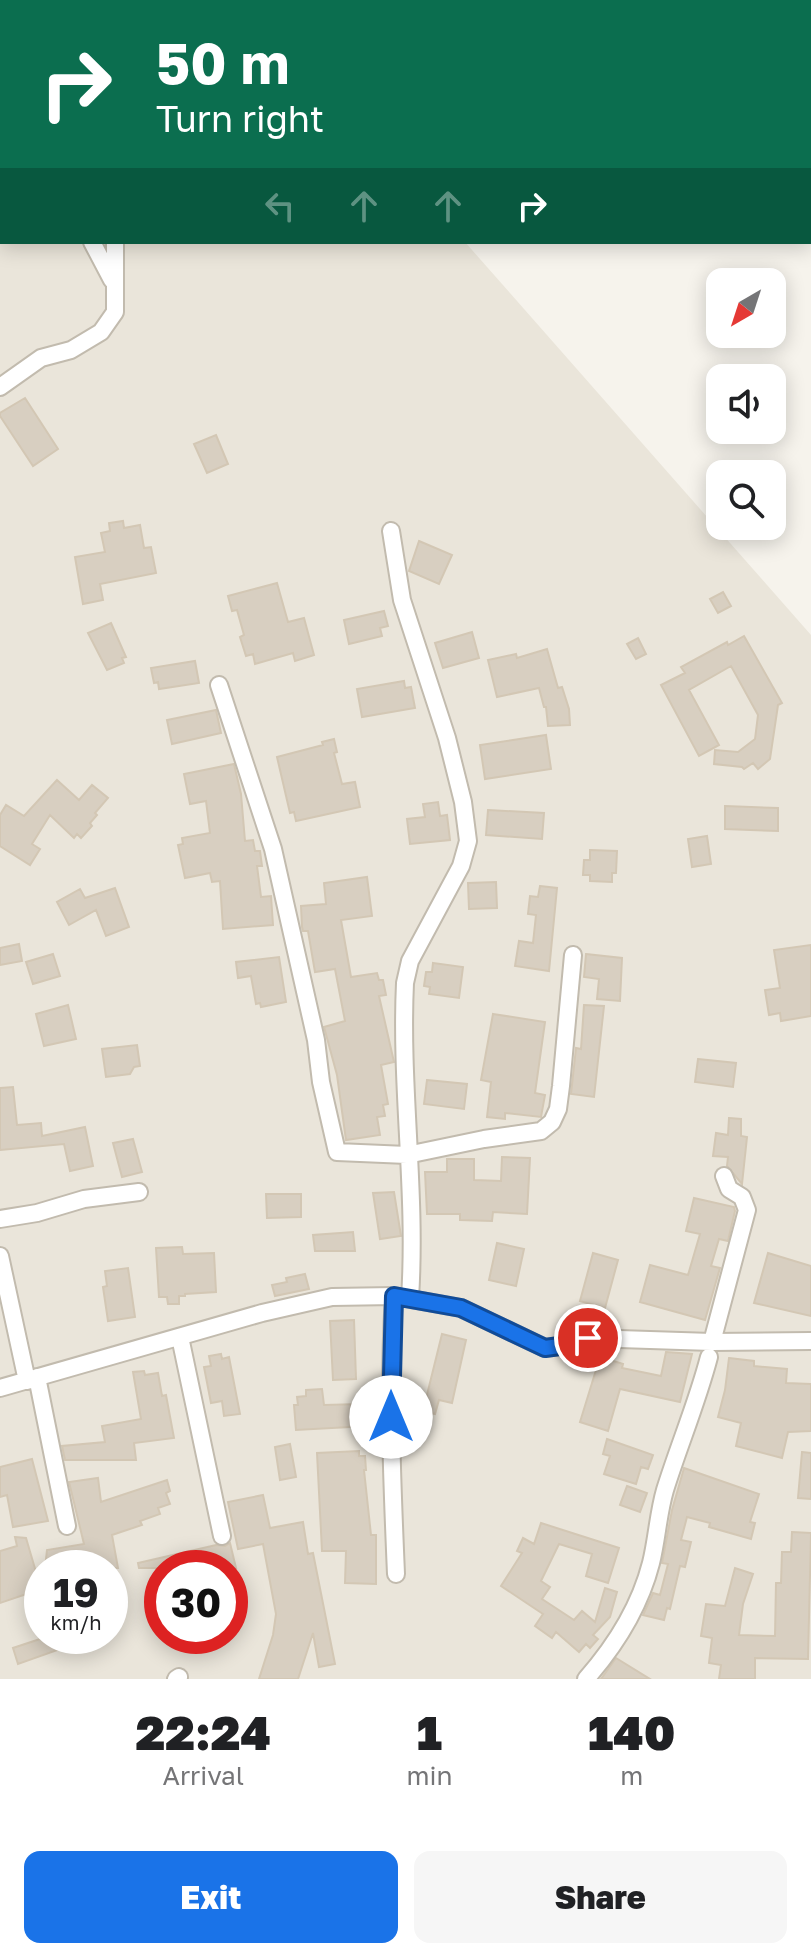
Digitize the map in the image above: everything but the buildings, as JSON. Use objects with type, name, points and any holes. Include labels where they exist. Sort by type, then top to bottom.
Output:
[{"type":"street","points":[[93,244],[115,285]]},
{"type":"street","points":[[0,387],[41,358],[71,350],[101,332],[115,312],[115,244]]},
{"type":"street","points":[[391,531],[402,600],[447,738],[463,802],[468,841],[461,866],[410,961],[405,983],[407,1155],[412,1247],[391,1359],[396,1574]]},
{"type":"street","points":[[219,685],[273,849],[316,1040],[321,1082],[337,1152],[407,1155],[541,1131],[552,1122],[558,1109],[561,1086],[573,955]]},
{"type":"street","points":[[586,1679],[607,1655],[633,1610],[651,1564],[664,1493],[700,1392],[747,1210],[742,1197],[729,1189],[724,1176]]},
{"type":"street","points":[[0,1219],[37,1213],[84,1199],[139,1192]]},
{"type":"street","points":[[0,1256],[67,1526]]},
{"type":"street","points":[[0,1388],[332,1297],[402,1297],[461,1308],[545,1348],[588,1338],[710,1349],[811,1341]]},
{"type":"street","points":[[180,1337],[222,1536]]},
{"type":"shaded area","points":[[0,244],[467,244],[706,516],[706,540],[727,540],[811,635],[811,1679],[0,1679]]},
{"type":"route","points":[[391,1417],[394,1296],[461,1308],[545,1348],[588,1338]]}]
